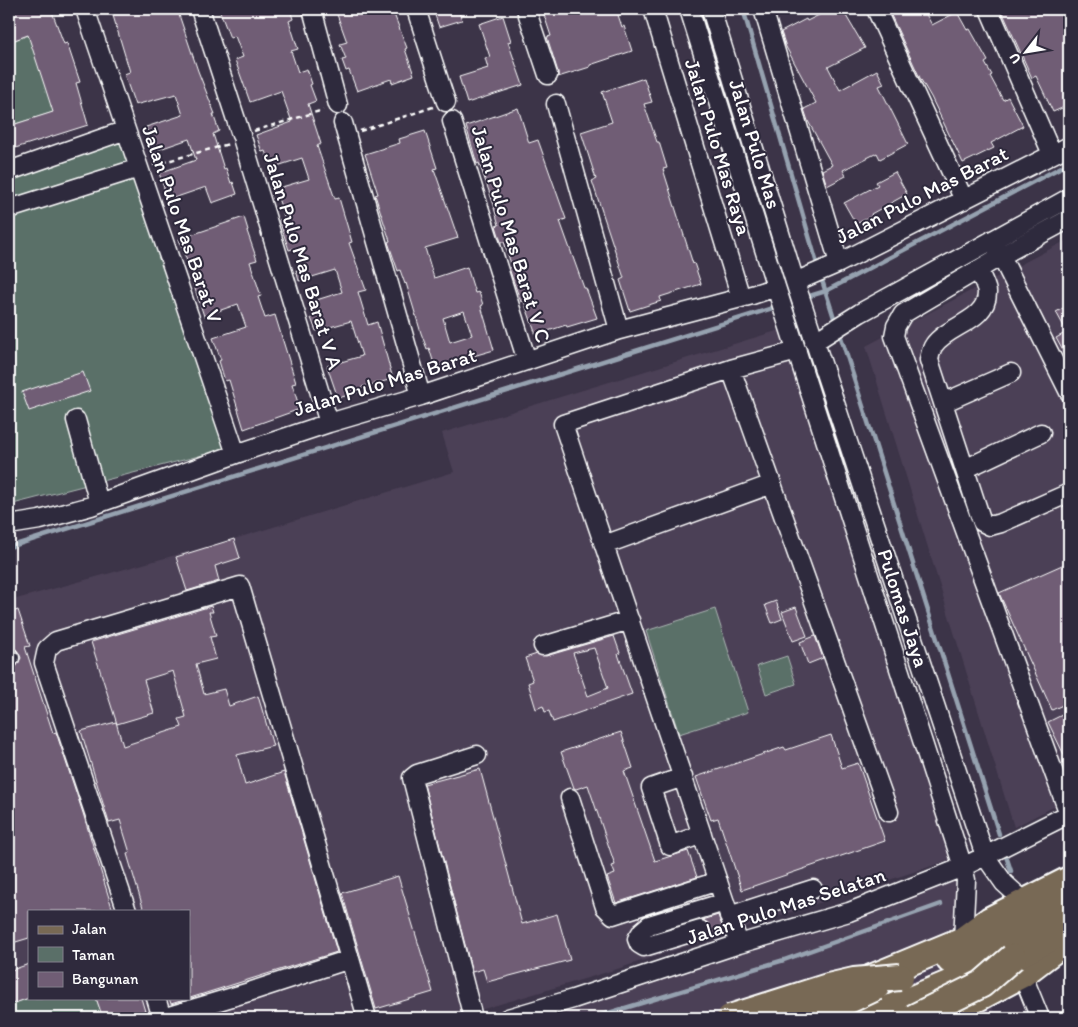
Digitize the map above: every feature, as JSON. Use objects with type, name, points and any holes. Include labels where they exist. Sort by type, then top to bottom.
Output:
[{"type":"highway","points":[[845,1011],[962,940],[990,920],[1069,880]]},
{"type":"highway","points":[[802,1018],[834,1007],[900,977],[974,952],[1069,909]]},
{"type":"highway","points":[[913,1018],[1018,967],[1069,929]]},
{"type":"highway","points":[[889,1018],[1069,940]]},
{"type":"highway","points":[[762,1018],[845,1011],[1018,967]]},
{"type":"highway","points":[[730,1018],[828,987],[854,981],[900,977]]},
{"type":"main road","points":[[944,1018],[1018,967],[1069,940]]},
{"type":"street","name":"Jalan Pulo Mas Barat V","points":[[85,9],[236,454]]},
{"type":"street","name":"Jalan Pulo Mas Barat V A","points":[[200,9],[242,138],[329,423]]},
{"type":"street","points":[[312,9],[338,105]]},
{"type":"street","points":[[416,9],[446,102]]},
{"type":"street","points":[[526,9],[548,75]]},
{"type":"street","name":"Jalan Pulo Mas Raya","points":[[653,9],[763,293]]},
{"type":"street","name":"Jalan Pulo Mas","points":[[689,9],[763,293]]},
{"type":"street","name":"Jalan Pulo Mas","points":[[711,9],[797,282]]},
{"type":"street","points":[[763,9],[834,265]]},
{"type":"street","points":[[876,9],[964,200]]},
{"type":"street","points":[[989,9],[1052,154]]},
{"type":"street","points":[[556,104],[619,330]]},
{"type":"street","name":"Jalan Pulo Mas Barat V C","points":[[452,121],[527,361]]},
{"type":"street","points":[[345,129],[421,396]]},
{"type":"street","points":[[9,171],[126,130]]},
{"type":"street","name":"Jalan Pulo Mas Barat","points":[[797,282],[1069,146]]},
{"type":"street","points":[[9,209],[139,168]]},
{"type":"street","points":[[814,342],[850,319],[1069,198]]},
{"type":"street","points":[[1069,219],[1001,256],[903,314],[896,326],[894,336],[1069,814]]},
{"type":"street","points":[[992,240],[1068,386]]},
{"type":"street","points":[[978,270],[987,290],[986,301],[980,312],[940,338],[932,347],[929,360],[982,522],[990,526],[1002,523],[1069,493]]},
{"type":"street","name":"Pulomas Jaya","points":[[797,282],[814,342],[988,861],[1004,884],[1025,902]]},
{"type":"street","name":"Pulomas Jaya","points":[[763,293],[788,323],[964,873],[965,906],[962,940]]},
{"type":"street","name":"Jalan Pulo Mas Barat","points":[[9,525],[40,520],[99,503],[329,423],[421,396],[619,330],[763,293]]},
{"type":"street","points":[[739,944],[563,424],[731,370],[797,351]]},
{"type":"street","points":[[731,370],[889,812]]},
{"type":"street","points":[[943,403],[1011,372]]},
{"type":"street","points":[[76,420],[99,503]]},
{"type":"street","points":[[964,469],[1041,433]]},
{"type":"street","points":[[604,545],[772,484]]},
{"type":"street","points":[[127,910],[44,663],[47,648],[56,641],[240,586],[367,1018]]},
{"type":"street","points":[[542,646],[630,620]]},
{"type":"street","points":[[473,1018],[412,778],[417,774],[477,754]]},
{"type":"street","points":[[683,777],[651,788],[670,846],[702,834]]},
{"type":"street","points":[[570,798],[605,907],[613,915],[718,880]]},
{"type":"street","name":"Jalan Pulo Mas Selatan","points":[[508,1018],[573,999],[739,944],[849,912],[964,873],[1069,814]]},
{"type":"street","points":[[700,930],[644,947],[639,944],[637,939],[649,925],[693,911],[727,909],[813,889]]},
{"type":"street","points":[[845,1011],[913,967],[1003,934],[1069,905]]},
{"type":"street","points":[[693,911],[711,954]]},
{"type":"street","points":[[787,1018],[845,1011],[1069,922]]},
{"type":"street","points":[[157,1000],[162,1018],[350,959]]},
{"type":"street","points":[[1018,967],[1040,1018]]},
{"type":"path","points":[[345,129],[446,102]]},
{"type":"path","points":[[139,168],[242,138],[338,105]]},
{"type":"shaded area","points":[[1069,239],[1069,799],[1014,827],[866,346]]},
{"type":"shaded area","points":[[780,330],[953,859],[614,970],[453,1018],[9,1018],[9,601],[234,539],[454,472],[442,433]]},
{"type":"shaded area","points":[[963,867],[963,940],[997,1018],[557,1018],[632,981]]},
{"type":"green space","points":[[38,32],[63,109],[9,126],[9,42]]},
{"type":"green space","points":[[120,142],[226,449],[9,505],[9,178]]},
{"type":"green space","points":[[715,609],[748,712],[679,734],[646,631]]},
{"type":"green space","points":[[787,656],[796,684],[766,694],[757,666]]},
{"type":"green space","points":[[28,998],[28,1000],[97,1000],[103,1018],[9,1018],[9,1005]]},
{"type":"building","points":[[9,9],[51,9],[64,44],[67,43],[80,82],[76,83],[88,125],[9,150],[9,126],[53,112],[28,35],[9,42]]},
{"type":"building","points":[[111,9],[177,9],[215,114],[213,114],[219,131],[213,134],[224,169],[226,168],[237,194],[212,203],[206,187],[168,200],[159,173],[196,160],[189,139],[154,151],[146,127],[183,115],[176,94],[135,105],[124,74],[130,72]]},
{"type":"building","points":[[219,9],[290,9],[293,19],[289,21],[298,49],[291,51],[298,72],[307,69],[316,101],[308,104],[321,144],[317,146],[335,199],[339,198],[352,242],[349,243],[366,290],[358,292],[368,325],[377,322],[393,379],[362,387],[363,391],[338,398],[327,366],[362,356],[351,321],[316,331],[311,318],[314,317],[310,302],[342,292],[335,270],[299,281],[296,270],[302,268],[296,248],[289,250],[279,220],[285,219],[275,189],[309,179],[302,158],[271,168],[265,151],[262,152],[256,135],[292,122],[281,91],[250,102],[235,60],[243,57],[235,36],[230,38]]},
{"type":"building","points":[[335,9],[392,9],[407,48],[405,49],[414,75],[392,83],[391,79],[357,91],[349,70],[346,71],[342,60],[346,59],[340,44],[347,42]]},
{"type":"building","points":[[433,9],[458,9],[462,20],[439,27]]},
{"type":"building","points":[[542,9],[616,9],[632,51],[558,77],[547,37],[551,36]]},
{"type":"building","points":[[831,9],[842,9],[865,48],[828,67],[840,90],[877,70],[884,84],[879,86],[908,144],[880,159],[877,153],[843,170],[846,176],[827,186],[822,170],[832,165],[808,121],[804,109],[816,103],[786,47],[781,32]]},
{"type":"building","points":[[888,9],[923,9],[932,25],[957,12],[967,30],[970,29],[988,61],[985,63],[992,75],[990,76],[1003,100],[1008,97],[1023,126],[991,143],[994,148],[963,163]]},
{"type":"building","points":[[1001,9],[1069,9],[1069,105],[1053,112],[1036,76],[1032,78]]},
{"type":"building","points":[[503,16],[511,41],[508,42],[523,85],[467,103],[459,77],[488,68],[485,58],[490,57],[479,24]]},
{"type":"building","points":[[644,78],[652,102],[644,104],[657,142],[659,142],[667,168],[663,169],[701,284],[660,297],[661,301],[630,311],[620,280],[624,278],[592,181],[596,179],[581,132],[612,122],[602,92]]},
{"type":"building","points":[[518,108],[529,143],[538,140],[566,219],[560,221],[597,318],[567,327],[566,325],[536,335],[524,301],[521,302],[514,283],[509,268],[512,267],[504,242],[501,242],[496,226],[499,225],[495,208],[479,163],[477,164],[466,126]]},
{"type":"building","points":[[425,131],[437,168],[434,169],[458,238],[425,248],[434,278],[467,267],[475,293],[479,292],[483,305],[481,306],[494,350],[435,367],[429,348],[427,349],[421,333],[406,283],[400,270],[398,271],[388,242],[390,241],[375,195],[378,194],[365,154],[400,143],[399,139]],"holes":[[[464,311],[472,335],[450,342],[443,318]]]},
{"type":"building","points":[[895,172],[907,194],[856,224],[844,203],[878,185],[876,182]]},
{"type":"building","points":[[244,217],[257,260],[250,262],[261,296],[258,297],[265,318],[275,315],[296,383],[292,384],[300,409],[244,429],[229,380],[225,381],[219,361],[221,360],[213,338],[246,327],[238,304],[204,316],[193,283],[195,283],[179,239]]},
{"type":"building","points":[[1069,305],[1069,362],[1056,338],[1067,332],[1056,312]]},
{"type":"building","points":[[83,372],[90,391],[29,411],[22,392]]},
{"type":"building","points":[[234,539],[240,558],[215,566],[219,581],[187,591],[176,557]]},
{"type":"building","points":[[1069,562],[1069,702],[1052,710],[999,593]]},
{"type":"building","points":[[776,601],[782,619],[772,623],[765,605]]},
{"type":"building","points":[[211,606],[213,612],[209,612],[216,636],[210,637],[216,659],[196,664],[204,694],[224,689],[229,706],[258,696],[273,746],[237,755],[245,785],[284,772],[337,952],[190,998],[190,910],[144,910],[127,854],[130,853],[120,820],[109,823],[81,731],[116,722],[123,746],[182,727],[179,719],[186,717],[173,671],[144,680],[154,713],[117,724],[91,642]]},
{"type":"building","points":[[796,607],[807,636],[793,641],[782,612]]},
{"type":"building","points":[[18,610],[30,646],[25,647],[53,733],[56,732],[113,910],[28,910],[28,938],[9,944],[9,669],[16,667],[21,658],[16,649],[9,647],[9,613]]},
{"type":"building","points":[[614,636],[620,653],[618,654],[632,694],[553,722],[549,711],[545,712],[543,706],[536,709],[528,683],[533,681],[525,658],[537,654],[546,656]],"holes":[[[594,648],[608,688],[588,696],[573,653]]]},
{"type":"building","points":[[815,636],[823,658],[808,664],[800,642]]},
{"type":"building","points":[[1062,715],[1069,730],[1069,765],[1048,722]]},
{"type":"building","points":[[621,732],[633,768],[624,771],[655,861],[688,851],[697,877],[616,903],[607,877],[615,874],[612,866],[615,865],[588,785],[574,788],[561,752]]},
{"type":"building","points":[[831,735],[842,768],[858,763],[885,841],[742,890],[718,818],[711,820],[696,777],[784,747],[786,750]]},
{"type":"building","points":[[480,769],[522,924],[557,914],[570,960],[487,982],[483,969],[472,972],[424,784]]},
{"type":"building","points":[[398,876],[433,992],[376,1009],[342,893]]},
{"type":"building","points":[[718,915],[725,934],[707,939],[710,927],[703,920]]},
{"type":"building","points":[[28,964],[28,998],[9,1005],[9,971]]},
{"type":"building","points":[[97,1000],[142,1000],[147,1018],[103,1018]]},
{"type":"building","points":[[170,1000],[184,1000],[171,1004]]},
{"type":"waterway","points":[[743,9],[818,267]]},
{"type":"waterway","points":[[803,298],[826,291],[1069,163]]},
{"type":"waterway","points":[[820,274],[836,324]]},
{"type":"waterway","points":[[9,547],[779,306]]},
{"type":"waterway","points":[[839,331],[999,834]]},
{"type":"waterway","points":[[1005,853],[1011,871]]},
{"type":"waterway","points":[[592,1018],[784,960],[941,904]]}]
